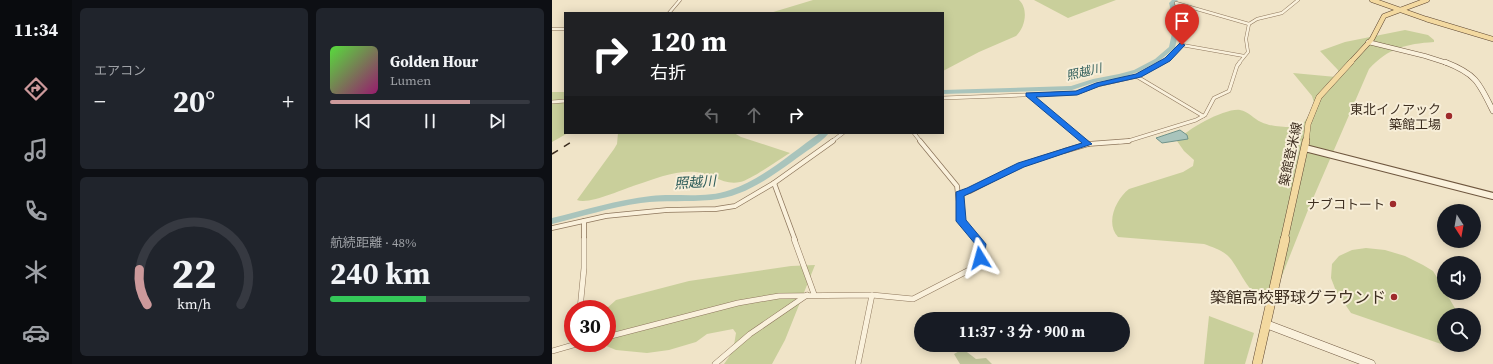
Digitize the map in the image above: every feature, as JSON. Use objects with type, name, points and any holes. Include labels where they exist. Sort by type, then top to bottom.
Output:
[{"type":"main road","points":[[1372,0],[1426,19],[1493,39]]},
{"type":"main road","name":"築館登米線","points":[[1257,364],[1305,148],[1308,124],[1319,97],[1377,32],[1384,16],[1398,9],[1427,0]]},
{"type":"street","points":[[670,12],[680,0]]},
{"type":"street","points":[[959,194],[970,191],[1021,165],[1088,144],[1128,141],[1187,123],[1203,116],[1214,98],[1229,91],[1237,66],[1248,52],[1246,39],[1249,24],[1257,19],[1282,13],[1295,0]]},
{"type":"street","points":[[1176,2],[1249,24]]},
{"type":"street","points":[[944,98],[1077,93],[1098,85],[1136,76],[1168,60],[1182,45],[1184,22],[1176,2]]},
{"type":"street","points":[[552,29],[564,29]]},
{"type":"street","points":[[1368,42],[1441,61],[1461,69],[1476,79],[1493,111]]},
{"type":"street","points":[[1182,45],[1244,56]]},
{"type":"street","points":[[1136,76],[1203,116]]},
{"type":"street","points":[[1029,95],[1088,144]]},
{"type":"street","points":[[552,102],[564,101]]},
{"type":"street","points":[[552,228],[606,216],[655,211],[728,208],[745,201],[774,183],[842,134]]},
{"type":"street","points":[[616,335],[756,299],[814,294],[872,295],[907,300],[918,298],[974,267],[980,258],[981,244],[961,221],[957,186],[915,134]]},
{"type":"street","points":[[1305,148],[1493,196]]},
{"type":"street","points":[[774,183],[814,294]]},
{"type":"street","points":[[581,300],[584,268],[584,221]]},
{"type":"street","points":[[715,364],[750,334],[808,295]]},
{"type":"street","points":[[858,364],[872,295]]},
{"type":"street","points":[[1266,324],[1371,364]]},
{"type":"street","points":[[552,352],[564,348]]},
{"type":"green space","points":[[813,0],[1019,0],[1024,8],[1025,18],[1022,28],[1016,36],[979,52],[944,70],[944,12],[773,12]]},
{"type":"green space","points":[[1034,0],[1116,0],[1068,18]]},
{"type":"green space","points":[[1405,30],[1428,35],[1434,40],[1434,42],[1398,48],[1383,56],[1369,69],[1308,210],[1274,296],[1266,298],[1259,296],[1247,284],[1227,255],[1213,247],[1204,244],[1118,237],[1112,225],[1112,218],[1116,205],[1124,193],[1129,189],[1183,172],[1193,166],[1194,160],[1184,151],[1177,141],[1197,125],[1225,112],[1240,110],[1266,124],[1281,127],[1301,127],[1315,106],[1312,96],[1293,73],[1336,77],[1339,74],[1338,70],[1320,51],[1345,42]]},
{"type":"green space","points":[[552,92],[564,92],[564,134],[566,134],[552,142]]},
{"type":"green space","points":[[618,134],[736,134],[790,153],[758,173],[740,182],[734,183],[723,181],[702,173],[681,172],[630,187],[598,199],[582,201],[577,200],[617,144]]},
{"type":"green space","name":"築館高校野球グラウンド","points":[[1366,248],[1385,250],[1405,256],[1433,271],[1437,278],[1437,300],[1450,300],[1455,308],[1437,308],[1437,343],[1351,313],[1336,291],[1331,278],[1332,264],[1339,256],[1352,250]]},
{"type":"green space","points":[[815,265],[785,340],[772,364],[724,364],[733,351],[736,333],[733,329],[707,334],[696,342],[669,350],[647,353],[616,350],[616,300],[689,281],[791,266]]},
{"type":"green space","points":[[1209,316],[1254,333],[1245,364],[1204,364]]},
{"type":"green space","points":[[958,352],[967,352],[976,359],[986,358],[992,364],[960,364],[954,354]]},
{"type":"water","points":[[1180,130],[1187,135],[1188,139],[1162,143],[1156,138]]},
{"type":"waterway","name":"照越川","points":[[944,92],[1072,88],[1095,80],[1120,76],[1136,71],[1157,60],[1172,48],[1177,24],[1172,3],[1175,0]]},
{"type":"waterway","name":"照越川","points":[[552,221],[640,200],[663,198],[702,198],[731,193],[754,183],[824,134]]},
{"type":"railway","points":[[552,154],[573,141]]},
{"type":"place","name":"東北イノアック 築館工場","points":[[1449,116]]},
{"type":"place","name":"ナブコトート","points":[[1393,204]]},
{"type":"place","name":"築館高校野球グラウンド","points":[[1394,297]]},
{"type":"route","points":[[980,258],[981,244],[974,234],[966,228],[961,221],[959,194],[970,191],[1021,165],[1088,144],[1029,95],[1077,93],[1098,85],[1138,76],[1168,60],[1182,45]]}]
